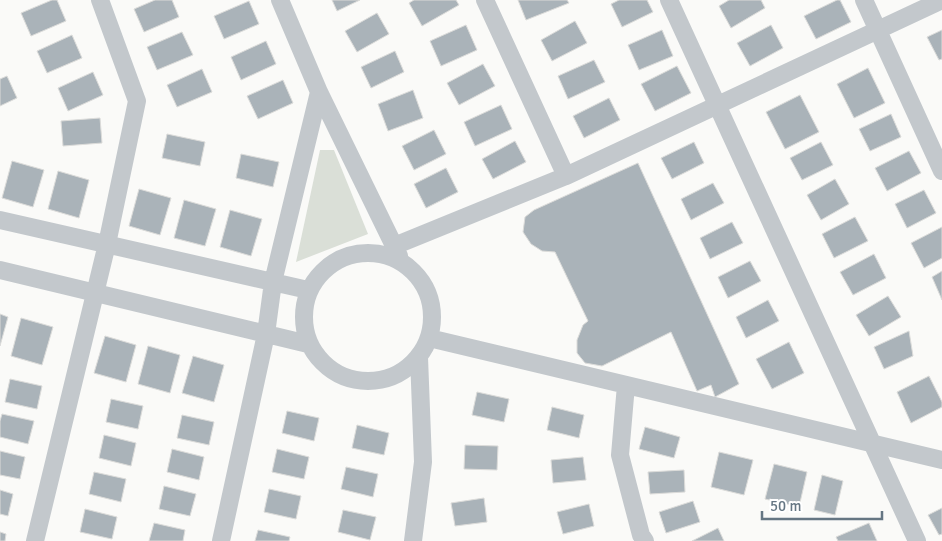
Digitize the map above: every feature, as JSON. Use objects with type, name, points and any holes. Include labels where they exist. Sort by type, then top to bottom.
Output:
[{"type":"street","points":[[35,541],[107,244],[137,101],[100,0]]},
{"type":"street","points":[[280,0],[319,92],[398,253],[418,275],[429,295],[433,316],[429,338],[419,357],[402,372],[382,380],[360,381],[339,375],[321,362],[308,344],[302,317],[308,290],[320,272],[338,259],[359,252],[398,253],[942,0]]},
{"type":"street","points":[[485,0],[566,176]]},
{"type":"street","points":[[669,0],[917,541]]},
{"type":"street","points":[[864,0],[942,171]]},
{"type":"street","points":[[221,541],[266,334],[273,282],[319,92]]},
{"type":"street","points":[[0,220],[308,290]]},
{"type":"street","points":[[0,270],[308,344]]},
{"type":"street","points":[[429,338],[942,460]]},
{"type":"street","points":[[414,541],[424,462],[419,357]]},
{"type":"street","points":[[626,385],[620,455],[641,535],[645,541]]},
{"type":"shaded area","points":[[320,150],[334,150],[368,234],[296,262]]},
{"type":"building","points":[[52,0],[57,0],[66,21],[31,36],[21,13]]},
{"type":"building","points":[[155,0],[172,0],[179,17],[144,32],[134,9]]},
{"type":"building","points":[[332,0],[360,0],[337,11]]},
{"type":"building","points":[[414,0],[456,0],[459,5],[422,26],[409,3]]},
{"type":"building","points":[[518,0],[567,0],[569,3],[526,20]]},
{"type":"building","points":[[619,0],[647,0],[653,12],[622,27],[611,4]]},
{"type":"building","points":[[729,0],[761,0],[765,8],[731,28],[719,6]]},
{"type":"building","points":[[840,0],[851,22],[816,39],[804,16]]},
{"type":"building","points":[[249,1],[259,24],[224,39],[214,16]]},
{"type":"building","points":[[377,13],[389,34],[357,52],[345,31]]},
{"type":"building","points":[[575,21],[587,43],[552,61],[541,40]]},
{"type":"building","points":[[466,25],[477,50],[441,66],[430,41]]},
{"type":"building","points":[[771,25],[783,48],[750,66],[737,43]]},
{"type":"building","points":[[662,30],[673,56],[639,70],[628,45]]},
{"type":"building","points":[[942,30],[942,59],[939,60],[927,37]]},
{"type":"building","points":[[182,32],[193,55],[157,70],[147,47]]},
{"type":"building","points":[[72,35],[82,58],[47,73],[37,51]]},
{"type":"building","points":[[266,41],[276,64],[241,80],[231,57]]},
{"type":"building","points":[[395,51],[404,72],[371,88],[361,67]]},
{"type":"building","points":[[594,60],[605,82],[568,99],[558,76]]},
{"type":"building","points":[[483,64],[495,86],[459,105],[447,83]]},
{"type":"building","points":[[677,66],[691,93],[655,111],[641,84]]},
{"type":"building","points":[[868,68],[885,103],[854,118],[837,84]]},
{"type":"building","points":[[202,69],[212,92],[177,107],[167,85]]},
{"type":"building","points":[[93,72],[103,95],[68,111],[58,88]]},
{"type":"building","points":[[7,76],[17,98],[0,106],[0,79]]},
{"type":"building","points":[[283,80],[293,103],[258,119],[247,96]]},
{"type":"building","points":[[413,90],[423,118],[388,131],[378,104]]},
{"type":"building","points":[[800,95],[819,132],[785,149],[766,112]]},
{"type":"building","points":[[609,98],[620,120],[584,138],[573,116]]},
{"type":"building","points":[[501,105],[512,129],[475,146],[464,122]]},
{"type":"building","points":[[891,114],[901,137],[870,151],[859,129]]},
{"type":"building","points":[[100,118],[102,143],[63,146],[61,121]]},
{"type":"building","points":[[434,130],[446,154],[414,170],[402,146]]},
{"type":"building","points":[[167,134],[205,142],[200,166],[162,158]]},
{"type":"building","points":[[515,141],[526,162],[493,179],[482,159]]},
{"type":"building","points":[[694,142],[704,163],[672,179],[661,158]]},
{"type":"building","points":[[821,142],[833,165],[802,180],[790,158]]},
{"type":"building","points":[[909,151],[921,173],[887,191],[875,168]]},
{"type":"building","points":[[241,154],[279,162],[273,187],[236,178]]},
{"type":"building","points":[[12,161],[44,170],[33,207],[2,198]]},
{"type":"building","points":[[638,163],[739,384],[715,397],[711,385],[697,391],[671,332],[602,366],[585,363],[577,353],[577,340],[583,325],[588,321],[555,252],[542,251],[531,244],[523,232],[525,217],[534,210]]},
{"type":"building","points":[[446,168],[458,192],[426,208],[414,184]]},
{"type":"building","points":[[58,171],[89,180],[79,218],[48,209]]},
{"type":"building","points":[[835,179],[849,204],[821,220],[807,195]]},
{"type":"building","points":[[713,183],[724,203],[691,220],[681,199]]},
{"type":"building","points":[[139,189],[171,198],[160,235],[129,226]]},
{"type":"building","points":[[924,190],[936,213],[907,228],[895,204]]},
{"type":"building","points":[[184,200],[216,209],[205,246],[174,238]]},
{"type":"building","points":[[230,210],[262,219],[251,256],[220,247]]},
{"type":"building","points":[[855,217],[868,241],[834,258],[822,234]]},
{"type":"building","points":[[732,222],[743,243],[710,259],[700,238]]},
{"type":"building","points":[[942,227],[942,258],[924,268],[911,243]]},
{"type":"building","points":[[874,254],[886,278],[853,295],[840,272]]},
{"type":"building","points":[[750,261],[761,281],[728,298],[718,277]]},
{"type":"building","points":[[942,271],[942,300],[932,277]]},
{"type":"building","points":[[888,296],[901,317],[869,336],[856,315]]},
{"type":"building","points":[[768,300],[779,321],[746,338],[736,317]]},
{"type":"building","points":[[0,314],[8,317],[0,346]]},
{"type":"building","points":[[21,318],[53,327],[42,365],[11,356]]},
{"type":"building","points":[[909,331],[913,356],[884,369],[874,347]]},
{"type":"building","points":[[105,336],[136,345],[126,382],[94,373]]},
{"type":"building","points":[[789,342],[804,373],[772,389],[756,359]]},
{"type":"building","points":[[148,346],[180,355],[170,393],[138,384]]},
{"type":"building","points":[[193,356],[224,365],[214,402],[182,393]]},
{"type":"building","points":[[929,376],[942,402],[942,407],[911,423],[897,392]]},
{"type":"building","points":[[10,379],[42,386],[37,409],[5,402]]},
{"type":"building","points":[[477,392],[509,399],[504,422],[472,415]]},
{"type":"building","points":[[111,399],[143,406],[138,429],[106,422]]},
{"type":"building","points":[[552,407],[584,415],[579,438],[547,430]]},
{"type":"building","points":[[287,411],[319,418],[314,441],[282,433]]},
{"type":"building","points":[[2,414],[34,421],[28,444],[0,437]]},
{"type":"building","points":[[182,415],[214,422],[209,445],[177,438]]},
{"type":"building","points":[[357,425],[389,433],[384,455],[352,448]]},
{"type":"building","points":[[645,427],[680,437],[674,458],[639,449]]},
{"type":"building","points":[[104,435],[136,443],[131,466],[99,458]]},
{"type":"building","points":[[465,445],[498,446],[497,470],[464,469]]},
{"type":"building","points":[[172,449],[204,457],[199,480],[167,472]]},
{"type":"building","points":[[277,449],[309,457],[304,479],[272,472]]},
{"type":"building","points":[[0,451],[25,457],[20,479],[0,475]]},
{"type":"building","points":[[719,452],[753,460],[744,495],[711,487]]},
{"type":"building","points":[[583,457],[586,480],[553,483],[551,460]]},
{"type":"building","points":[[774,464],[807,472],[799,507],[765,499]]},
{"type":"building","points":[[346,467],[378,474],[373,497],[341,489]]},
{"type":"building","points":[[684,470],[685,492],[650,494],[648,472]]},
{"type":"building","points":[[94,472],[126,479],[121,502],[89,494]]},
{"type":"building","points":[[822,475],[843,481],[835,515],[814,510]]},
{"type":"building","points":[[164,486],[196,494],[190,516],[159,509]]},
{"type":"building","points":[[269,489],[301,496],[296,519],[264,512]]},
{"type":"building","points":[[0,490],[13,494],[8,516],[0,514]]},
{"type":"building","points":[[484,498],[487,522],[455,526],[451,503]]},
{"type":"building","points":[[693,501],[700,522],[666,533],[659,512]]},
{"type":"building","points":[[589,504],[594,526],[563,534],[557,512]]},
{"type":"building","points":[[942,508],[942,534],[939,535],[928,515]]},
{"type":"building","points":[[85,509],[117,517],[112,539],[80,532]]},
{"type":"building","points":[[343,510],[376,517],[370,540],[338,532]]},
{"type":"building","points":[[154,523],[185,530],[183,541],[149,541]]},
{"type":"building","points":[[869,523],[877,541],[838,541],[836,537]]},
{"type":"building","points":[[718,528],[724,541],[692,541]]},
{"type":"building","points":[[258,530],[290,537],[289,541],[255,541]]},
{"type":"building","points":[[0,532],[6,534],[5,541],[0,541]]}]
